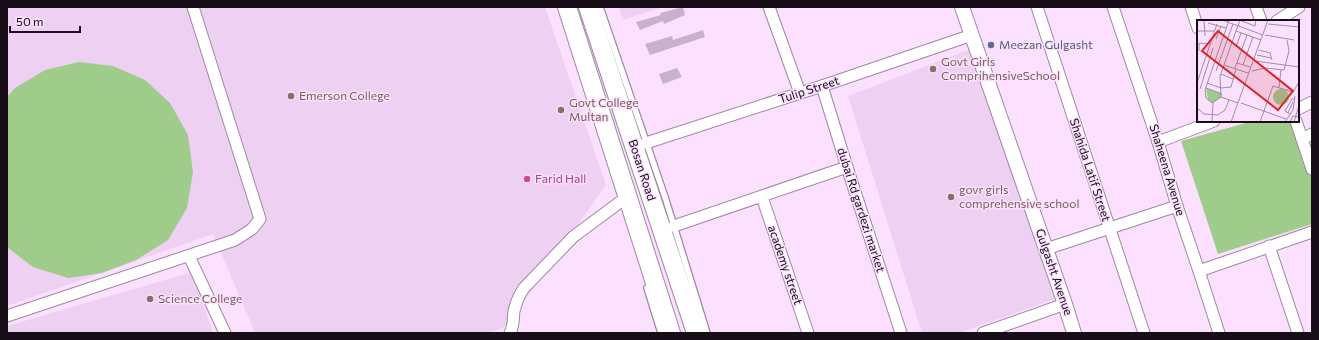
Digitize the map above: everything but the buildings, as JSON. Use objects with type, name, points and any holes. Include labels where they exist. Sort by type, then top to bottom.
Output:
[{"type":"main road","name":"Bosan Road","points":[[567,7],[666,329]]},
{"type":"main road","name":"Bosan Road","points":[[588,7],[696,333]]},
{"type":"main road","points":[[666,329],[689,313]]},
{"type":"street","points":[[7,316],[235,240],[252,228],[260,219],[193,7]]},
{"type":"street","points":[[769,7],[800,93]]},
{"type":"street","name":"Gulgasht Avenue","points":[[962,7],[1074,333]]},
{"type":"street","name":"Shahida Latif Street","points":[[1037,7],[1144,333]]},
{"type":"street","name":"Shaheena Avenue","points":[[1114,7],[1219,333]]},
{"type":"street","points":[[1191,7],[1197,25]]},
{"type":"street","points":[[1256,7],[1261,20]]},
{"type":"street","points":[[1279,20],[1299,7]]},
{"type":"street","name":"Tulip Street","points":[[646,143],[822,86],[972,35]]},
{"type":"street","name":"dubai Rd gardezi market","points":[[822,86],[901,333]]},
{"type":"street","points":[[1299,108],[1312,102]]},
{"type":"street","points":[[1158,142],[1211,122]]},
{"type":"street","points":[[1297,122],[1307,136],[1312,169]]},
{"type":"street","points":[[674,226],[847,167]]},
{"type":"street","name":"academy street","points":[[762,197],[808,333]]},
{"type":"street","points":[[510,333],[514,320],[514,311],[519,295],[524,288],[573,237],[620,202]]},
{"type":"street","points":[[1046,249],[1177,206]]},
{"type":"street","points":[[1199,270],[1312,232]]},
{"type":"street","points":[[1269,246],[1298,333]]},
{"type":"street","points":[[189,256],[225,333]]},
{"type":"street","points":[[985,333],[1065,304]]},
{"type":"lane","points":[[560,7],[588,92]]},
{"type":"lane","points":[[600,7],[674,226],[708,333]]},
{"type":"lane","points":[[645,280],[666,329]]},
{"type":"shaded area","name":"Emerson College","points":[[7,7],[545,7],[606,185],[506,326],[490,333],[255,333],[213,234],[7,306]]},
{"type":"shaded area","points":[[619,7],[663,7],[623,20]]},
{"type":"shaded area","name":"govr girls comprehensive school","points":[[973,48],[1057,298],[959,333],[922,333],[848,96]]},
{"type":"shaded area","name":"Science College","points":[[192,272],[213,333],[7,333],[7,326]]},
{"type":"green space","points":[[79,62],[113,66],[145,80],[170,103],[188,135],[193,172],[187,208],[168,240],[136,260],[102,273],[68,278],[33,267],[7,247],[7,97],[15,88],[45,70]]},
{"type":"green space","points":[[1249,122],[1298,122],[1312,158],[1312,224],[1218,254],[1181,141]]},
{"type":"place","name":"Meezan Gulgasht","points":[[991,45]]},
{"type":"place","name":"Govt Girls ComprihensiveSchool","points":[[933,69]]},
{"type":"place","name":"Emerson College","points":[[291,96]]},
{"type":"place","name":"Govt College Multan","points":[[561,110]]},
{"type":"place","name":"Farid Hall","points":[[527,179]]},
{"type":"place","name":"govr girls comprehensive school","points":[[951,197]]},
{"type":"place","name":"Science College","points":[[150,299]]}]
